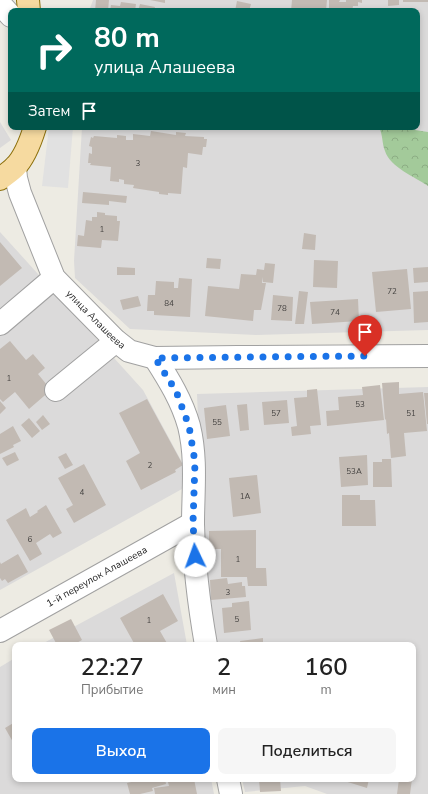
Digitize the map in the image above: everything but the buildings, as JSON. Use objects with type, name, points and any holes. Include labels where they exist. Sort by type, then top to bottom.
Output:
[{"type":"main road","points":[[8,173],[31,140],[34,130]]},
{"type":"street","points":[[0,4],[8,13]]},
{"type":"street","name":"улица Алашеева","points":[[8,173],[16,178],[20,193],[54,278],[116,341],[130,350],[155,358],[428,356]]},
{"type":"street","points":[[0,324],[54,278]]},
{"type":"street","points":[[56,390],[116,341]]},
{"type":"street","points":[[155,358],[176,391],[189,426],[195,462],[193,523],[198,595],[206,642]]},
{"type":"street","name":"1-й переулок Алашеева","points":[[0,631],[193,523]]},
{"type":"street","points":[[229,782],[231,794]]},
{"type":"shaded area","points":[[93,0],[428,0],[428,330],[256,335],[130,329],[75,278],[74,261],[82,130],[420,130],[420,8],[90,8]]},
{"type":"shaded area","points":[[0,122],[11,140],[0,148]]},
{"type":"shaded area","points":[[49,130],[73,130],[68,188],[42,186]]},
{"type":"shaded area","points":[[0,232],[143,390],[183,464],[182,489],[0,590]]},
{"type":"shaded area","points":[[428,387],[428,794],[327,794],[305,786],[245,792],[243,782],[416,782],[416,642],[215,642],[206,598],[197,394]]},
{"type":"shaded area","points":[[174,573],[186,642],[46,642]]},
{"type":"shaded area","points":[[12,660],[12,782],[212,782],[214,794],[0,794],[0,667]]},
{"type":"green space","points":[[380,130],[415,130],[428,132],[428,186],[397,167],[392,162],[385,151]]},
{"type":"route","points":[[195,556],[193,523],[195,462],[189,426],[176,391],[155,358],[365,356]]}]
